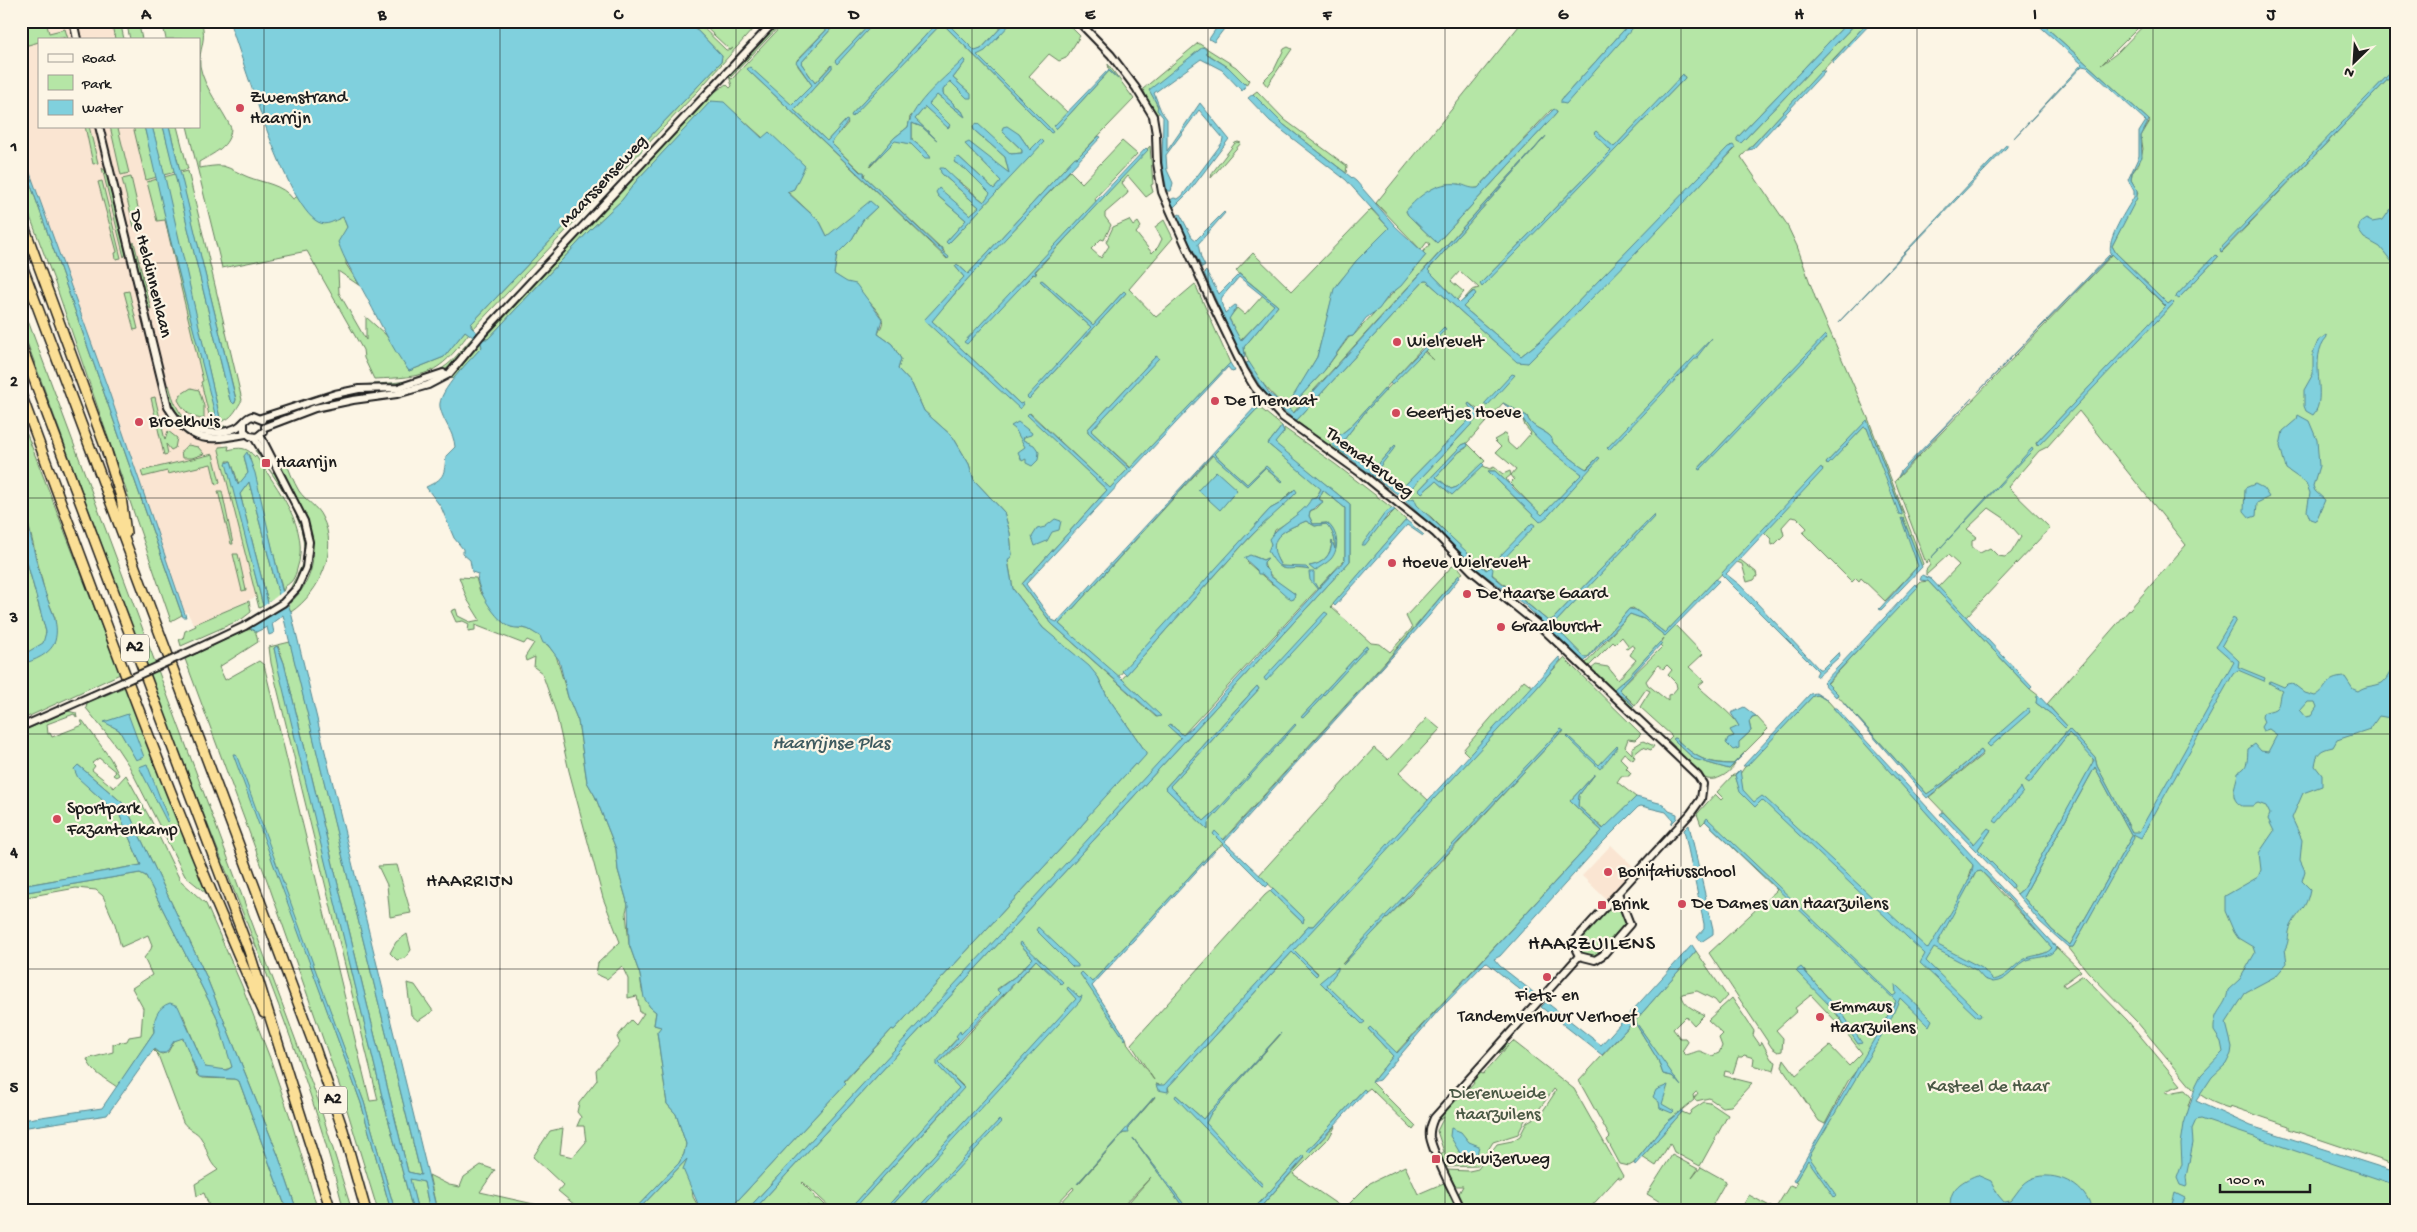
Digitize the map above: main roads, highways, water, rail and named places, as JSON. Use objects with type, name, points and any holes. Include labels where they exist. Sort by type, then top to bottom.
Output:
[{"type":"highway","name":"A2","points":[[21,218],[106,449],[121,497],[129,551]]},
{"type":"highway","name":"A2","points":[[21,264],[330,1090],[366,1211]]},
{"type":"highway","name":"A2","points":[[21,345],[249,951],[284,1056],[331,1211]]},
{"type":"highway","name":"A2","points":[[21,394],[178,808],[238,954],[284,1056]]},
{"type":"water","name":"Haarrijnse Plas","points":[[229,21],[688,21],[722,56],[721,62],[471,324],[471,327],[484,339],[488,339],[590,230],[622,200],[637,180],[711,101],[724,102],[762,138],[769,132],[805,166],[794,189],[787,192],[820,222],[827,236],[870,201],[877,207],[863,220],[852,239],[837,254],[834,274],[847,282],[856,284],[882,319],[878,334],[892,344],[901,359],[898,369],[912,384],[924,411],[953,437],[969,464],[974,480],[1004,512],[1010,533],[1012,555],[1008,561],[1013,589],[1043,628],[1089,666],[1098,677],[1107,696],[1146,752],[1146,755],[1137,765],[1135,764],[1087,817],[1076,832],[894,1030],[892,1029],[844,1081],[846,1083],[728,1211],[701,1211],[683,1169],[687,1159],[637,1211],[633,1211],[679,1163],[684,1154],[686,1144],[676,1114],[667,1104],[657,1032],[661,1027],[654,1025],[656,1012],[644,998],[640,975],[629,944],[628,905],[618,870],[616,849],[595,796],[587,782],[578,721],[568,697],[559,660],[548,645],[543,643],[540,636],[523,628],[513,628],[494,612],[479,587],[478,574],[472,572],[470,560],[463,554],[463,549],[454,538],[441,507],[426,487],[440,478],[445,468],[446,456],[455,447],[453,437],[441,412],[440,407],[444,393],[449,384],[482,347],[481,343],[465,331],[444,357],[409,371],[389,340],[343,255],[338,242],[347,227],[343,217],[328,223],[318,222],[305,210],[292,189],[267,130]]},
{"type":"water","points":[[835,21],[838,21],[801,63],[815,83],[832,65],[832,68],[794,110],[827,141],[846,120],[848,121],[831,143],[860,172],[864,172],[864,176],[939,248],[943,248],[942,251],[949,257],[948,259],[747,69],[750,67],[792,105],[812,85],[796,62]]},
{"type":"water","points":[[873,21],[876,21],[837,64],[835,61]]},
{"type":"water","points":[[939,21],[945,21],[975,51],[981,49],[1007,21],[1013,21],[985,51],[977,55],[1053,132],[1051,133],[942,23],[852,117],[851,115]]},
{"type":"water","points":[[1221,21],[1230,21],[1214,42],[1209,39]]},
{"type":"water","points":[[1632,21],[1639,21],[1566,104],[1561,103],[1561,100]]},
{"type":"water","points":[[1849,21],[1858,21],[1741,143],[1737,141],[1737,138]]},
{"type":"water","points":[[1869,21],[1873,21],[1833,63],[1833,60]]},
{"type":"water","points":[[2034,21],[2039,21],[2149,120],[2141,136],[2142,157],[2132,173],[2131,180],[2137,190],[2137,198],[2112,246],[2116,253],[2168,304],[2172,301],[2174,303],[2038,446],[2036,443],[2166,306],[2112,254],[1978,392],[2111,253],[2110,247],[2114,233],[2134,197],[2134,191],[2128,180],[2139,156],[2139,132],[2146,121],[2087,67],[2082,66],[2013,139],[2082,64]]},
{"type":"water","points":[[1203,47],[1206,49],[1207,54],[1228,67],[1246,85],[1242,91],[1222,70],[1201,59],[1154,93],[1161,111],[1167,119],[1167,151],[1200,103],[1229,139],[1189,192],[1173,208],[1170,200],[1178,199],[1182,196],[1222,143],[1223,138],[1199,110],[1166,155],[1167,170],[1173,183],[1171,191],[1167,191],[1162,165],[1163,117],[1157,110],[1158,106],[1149,90]]},
{"type":"water","points":[[964,59],[966,61],[953,78],[971,94],[971,98],[967,98],[950,81],[943,90],[943,94],[954,106],[962,111],[965,117],[937,95],[929,104],[950,125],[948,128],[925,107],[915,119],[937,140],[922,127],[912,123],[912,140],[926,151],[931,158],[925,158],[911,144],[895,141],[870,166],[894,138],[908,127],[911,118],[923,99]]},
{"type":"water","points":[[2396,67],[2396,71],[2221,252],[2220,249]]},
{"type":"water","points":[[1109,69],[1118,79],[1109,71],[1056,129],[1054,126]]},
{"type":"water","points":[[1821,71],[1825,71],[1753,149],[1748,150]]},
{"type":"water","points":[[1683,74],[1685,78],[1482,287],[1480,284],[1611,151],[1594,133],[1596,131],[1614,147]]},
{"type":"water","points":[[1253,94],[1284,125],[1356,181],[1395,226],[1426,255],[1401,286],[1389,295],[1379,309],[1366,318],[1353,336],[1348,337],[1324,371],[1296,401],[1292,398],[1317,357],[1334,289],[1356,261],[1389,228],[1346,180],[1270,121],[1248,98]]},
{"type":"water","points":[[1554,109],[1557,111],[1556,114],[1437,243],[1408,215],[1406,211],[1411,205],[1435,187],[1458,184],[1478,188]]},
{"type":"water","points":[[977,123],[1011,154],[1022,153],[1022,150],[1002,131],[1003,127],[1007,126],[1019,134],[1030,150],[1041,139],[1044,142],[948,244],[946,242],[966,220],[938,196],[936,192],[939,188],[970,215],[979,207],[941,173],[940,168],[944,168],[984,202],[990,193],[967,170],[954,162],[956,158],[959,157],[994,189],[1001,181],[965,144],[969,142],[1009,173],[1005,157],[974,130],[973,126]]},
{"type":"water","points":[[144,128],[153,128],[161,160],[220,418],[216,418],[170,238]]},
{"type":"water","points":[[163,128],[169,128],[236,400],[234,404],[230,400]]},
{"type":"water","points":[[1099,136],[1101,137],[961,286],[932,321],[1020,404],[1024,404],[1020,409],[924,320],[964,277],[955,266],[957,264],[968,274],[1075,157],[1077,158]]},
{"type":"water","points":[[1546,136],[1428,270],[1460,303],[1474,291],[1476,294],[1463,307],[1521,356],[1539,342],[1728,147],[1733,145],[1735,148],[1643,246],[1528,363],[1517,362],[1427,281],[1424,281],[1296,421],[1266,396],[1246,363],[1249,362],[1269,393],[1294,413]]},
{"type":"water","points":[[2007,144],[2007,147],[1837,324]]},
{"type":"water","points":[[21,148],[107,386],[186,617],[183,617],[180,609],[21,157]]},
{"type":"water","points":[[1146,148],[1148,150],[1035,271],[1036,275],[1033,274],[967,344],[964,342]]},
{"type":"water","points":[[2396,207],[2396,267],[2380,247],[2364,238],[2358,230],[2360,223],[2366,219],[2372,222],[2383,220],[2390,210]]},
{"type":"water","points":[[1224,212],[1198,244],[1205,266],[1202,268],[1176,216],[1180,214],[1192,237],[1196,240]]},
{"type":"water","points":[[2215,255],[2218,257],[2178,299],[2175,297]]},
{"type":"water","points":[[1206,271],[1219,294],[1239,274],[1278,306],[1244,347],[1245,358],[1240,355],[1204,273]],"holes":[[[1239,277],[1274,305],[1241,341],[1229,319],[1237,306],[1235,305],[1225,313],[1221,302],[1222,297]]]},
{"type":"water","points":[[1042,280],[1093,325],[1124,291],[1126,293],[1029,399],[1027,397],[1091,327],[1040,281]]},
{"type":"water","points":[[1444,327],[1446,329],[1392,385],[1390,383]]},
{"type":"water","points":[[1825,335],[1827,337],[1700,470],[1698,469]]},
{"type":"water","points":[[2326,335],[2327,337],[2321,346],[2319,356],[2319,399],[2313,415],[2306,411],[2304,406],[2304,390],[2313,374],[2313,353],[2318,341]]},
{"type":"water","points":[[1712,338],[1697,357],[1698,359],[1695,359],[1609,450],[1607,448]]},
{"type":"water","points":[[1156,356],[1159,358],[1091,431],[1130,468],[1230,363],[1235,371],[1232,372],[1228,367],[1026,584],[1052,620],[1057,622],[1255,407],[1253,404],[1256,403],[1260,408],[1214,454],[1247,484],[1266,466],[1283,481],[1265,468],[1247,486],[1212,455],[1059,624],[1161,716],[1157,717],[1052,624],[1022,584],[1107,490],[1027,415],[1029,413],[1110,488],[1128,469],[1088,432],[1088,429]]},
{"type":"water","points":[[1512,374],[1515,375],[1487,406],[1484,404]]},
{"type":"water","points":[[1385,388],[1387,389],[1366,411],[1340,445],[1342,448],[1373,470],[1395,445],[1378,469],[1378,474],[1400,490],[1474,415],[1469,403],[1478,412],[1480,411],[1482,413],[1405,497],[1409,500],[1414,498],[1417,505],[1486,570],[1491,567],[1493,569],[1492,575],[1548,621],[1553,619],[1654,514],[1655,516],[1554,624],[1584,657],[1588,657],[1629,609],[1636,610],[1665,633],[1716,579],[1719,581],[1665,636],[1644,619],[1630,614],[1584,662],[1526,606],[1478,570],[1401,497],[1332,445],[1335,439],[1350,427]]},
{"type":"water","points":[[1972,398],[1898,477],[1901,471]]},
{"type":"water","points":[[1503,403],[1527,416],[1533,425],[1550,436],[1555,445],[1584,468],[1587,469],[1598,457],[1600,458],[1548,516],[1540,522],[1488,471],[1495,471],[1542,515],[1582,474],[1548,448],[1532,432],[1522,416],[1514,413]]},
{"type":"water","points":[[2298,415],[2309,421],[2317,440],[2319,466],[2313,486],[2315,491],[2325,500],[2316,521],[2310,519],[2307,511],[2310,493],[2306,483],[2286,469],[2280,446],[2283,431],[2297,419]]},
{"type":"water","points":[[1867,420],[1902,515],[1899,514],[1867,428],[1864,427],[1828,465],[1826,463]]},
{"type":"water","points":[[1018,422],[1032,433],[1024,437],[1023,440],[1034,445],[1039,452],[1038,460],[1032,466],[1026,463],[1026,459],[1022,461],[1018,452],[1025,447],[1015,429],[1011,426]]},
{"type":"water","points":[[1282,426],[1284,432],[1275,443],[1350,504],[1350,561],[753,1211],[746,1211],[1181,738],[1168,726],[1170,724],[1183,735],[1193,727],[1318,590],[1310,580],[1309,572],[1314,572],[1314,582],[1318,589],[1345,560],[1345,508],[1323,490],[1319,499],[1323,502],[1310,511],[1309,516],[1313,524],[1327,523],[1334,530],[1337,545],[1331,559],[1315,571],[1309,566],[1319,563],[1326,558],[1332,546],[1332,541],[1335,549],[1335,542],[1334,535],[1326,524],[1315,526],[1306,521],[1283,532],[1275,542],[1274,549],[1281,566],[1306,567],[1309,570],[1282,568],[1273,560],[1268,551],[1271,544],[1269,539],[1273,534],[1303,509],[1311,499],[1316,498],[1321,489],[1268,444]]},
{"type":"water","points":[[1467,443],[1468,446],[1459,452],[1436,477],[1451,489],[1457,487],[1482,463],[1484,465],[1452,495],[1436,481],[1422,493],[1419,490],[1462,445]]},
{"type":"water","points":[[2032,448],[2033,450],[1931,558]]},
{"type":"water","points":[[247,452],[255,473],[282,590],[291,612],[437,1211],[430,1211],[424,1182],[410,1179],[418,1211],[413,1211],[382,1096],[278,668],[274,648],[277,646],[284,663],[408,1172],[421,1175],[283,615],[272,623],[274,633],[269,635],[267,627],[256,632],[250,626],[266,617],[226,463],[231,461],[238,485],[248,473],[244,456]],"holes":[[[249,482],[279,596],[268,603],[240,494]]]},
{"type":"water","points":[[1821,467],[1823,470],[1726,574],[1740,585],[1819,669],[1822,669],[1839,652],[1839,657],[1817,677],[1818,671],[1721,574]]},
{"type":"water","points":[[1216,471],[1237,490],[1220,510],[1198,490]]},
{"type":"water","points":[[2255,484],[2263,488],[2269,497],[2257,503],[2256,516],[2250,518],[2244,511],[2245,488]]},
{"type":"water","points":[[1295,489],[1297,492],[1250,537],[1126,675],[1122,671],[1270,509],[1279,504]]},
{"type":"water","points":[[21,494],[38,568],[54,616],[56,634],[55,641],[50,650],[36,659],[21,664],[21,656],[43,643],[46,632],[21,540]]},
{"type":"water","points":[[1392,508],[1395,510],[1388,515],[1365,545],[1362,545],[1385,513]]},
{"type":"water","points":[[1901,518],[1922,567],[1881,610],[1879,609],[1918,566]]},
{"type":"water","points":[[1055,519],[1061,521],[1059,530],[1052,532],[1047,541],[1035,546],[1032,537],[1037,529],[1045,527]]},
{"type":"water","points":[[1406,520],[1424,535],[1407,525],[1335,606],[1333,604]]},
{"type":"water","points":[[1532,523],[1535,525],[1533,528],[1499,564],[1496,560]]},
{"type":"water","points":[[1250,555],[1263,560],[1268,558],[1264,562],[1264,567],[1270,576],[1295,594],[1294,599],[1291,600],[1262,574],[1258,574],[1257,570],[1244,558]]},
{"type":"water","points":[[1459,575],[1460,577],[1429,616],[1225,842],[1269,884],[1266,887],[1213,834],[1215,831],[1224,840],[1387,661]]},
{"type":"water","points":[[1922,575],[1931,579],[2032,687],[2030,689],[1928,581],[1920,580]]},
{"type":"water","points":[[1916,584],[1918,587],[1827,683],[1838,694],[1836,697],[1823,683]]},
{"type":"water","points":[[1325,612],[1328,614],[1266,681],[1264,678]]},
{"type":"water","points":[[2233,618],[2236,620],[2222,645],[2239,661],[2238,667],[2265,678],[2264,681],[2238,670],[2233,674],[2141,838],[2133,834],[2134,838],[2073,947],[2068,947],[2040,922],[2017,894],[2023,889],[2094,760],[2069,733],[2029,784],[2025,781],[2069,729],[2095,757],[2097,766],[2132,832],[2139,832],[2234,662],[2216,646]],"holes":[[[2095,767],[2132,836],[2070,945],[2052,930],[2023,897]]]},
{"type":"water","points":[[1660,642],[1662,643],[1619,689],[1634,706],[1614,689],[1629,676]]},
{"type":"water","points":[[1366,646],[1368,647],[1303,718],[1301,717]]},
{"type":"water","points":[[1559,657],[1561,660],[1536,689],[1294,950],[1318,974],[1316,976],[1292,952],[1168,1087],[1168,1092],[1158,1090],[1156,1085],[1164,1085],[1309,926],[1313,926]]},
{"type":"water","points":[[2396,663],[2396,719],[2379,716],[2370,729],[2337,740],[2333,747],[2325,749],[2318,755],[2315,766],[2322,775],[2322,786],[2303,793],[2292,818],[2302,840],[2300,860],[2305,871],[2302,881],[2310,889],[2304,906],[2290,929],[2285,949],[2287,963],[2276,976],[2246,992],[2226,1023],[2232,1047],[2231,1054],[2226,1064],[2212,1077],[2196,1101],[2251,1126],[2396,1172],[2396,1185],[2201,1119],[2196,1120],[2192,1129],[2193,1143],[2186,1177],[2187,1185],[2186,1187],[2180,1185],[2177,1178],[2182,1164],[2181,1144],[2184,1124],[2196,1085],[2201,1075],[2223,1052],[2221,1042],[2214,1031],[2215,1018],[2225,1001],[2228,990],[2240,979],[2255,953],[2253,947],[2238,938],[2234,932],[2225,911],[2225,896],[2258,877],[2261,870],[2259,853],[2274,831],[2268,819],[2270,814],[2266,806],[2258,803],[2252,806],[2242,806],[2237,803],[2234,795],[2238,772],[2247,763],[2248,749],[2255,744],[2261,751],[2268,752],[2277,735],[2269,729],[2263,731],[2261,727],[2264,722],[2263,713],[2274,710],[2277,707],[2282,690],[2269,683],[2270,681],[2284,687],[2292,683],[2305,693],[2315,696],[2333,679],[2345,677],[2353,689],[2358,691],[2382,683]],"holes":[[[2308,702],[2315,702],[2317,707],[2311,716],[2305,717],[2300,711]]]},
{"type":"water","points":[[1257,686],[1259,689],[1170,786],[1204,821],[1221,806],[1296,725],[1208,823],[1208,830],[1165,788]]},
{"type":"water","points":[[1816,693],[1828,701],[1818,695],[1813,696],[1747,766],[1743,766],[1810,694]]},
{"type":"water","points":[[2037,696],[2067,726],[2065,728],[2036,703]]},
{"type":"water","points":[[1843,702],[1927,794],[1943,783],[1981,750],[1983,753],[1927,798]]},
{"type":"water","points":[[1744,707],[1756,716],[1752,717],[1749,722],[1751,731],[1739,742],[1739,748],[1733,750],[1726,743],[1728,738],[1734,736],[1730,730],[1739,726],[1731,713]]},
{"type":"water","points":[[1833,708],[1836,708],[2056,947],[2051,954],[2029,959],[2007,977],[1993,982],[1984,979],[1976,970],[1934,948],[1926,961],[1981,1015],[1980,1017],[1977,1017],[1920,963],[1925,954],[1762,800],[1755,807],[1740,792],[1735,775],[1740,770],[1743,790],[1754,802],[1762,796],[1766,799],[1928,949],[1961,895],[1973,865]],"holes":[[[1981,871],[2002,891],[2052,948],[2045,953],[2023,960],[2005,975],[1993,980],[1982,968],[1938,945],[1938,942],[1976,872]]]},
{"type":"water","points":[[2028,708],[2030,712],[1990,747],[1987,744]]},
{"type":"water","points":[[128,714],[144,757],[136,760],[119,730],[104,722]]},
{"type":"water","points":[[1561,729],[1564,731],[1560,733],[1343,965],[1359,944]]},
{"type":"water","points":[[1568,736],[1599,765],[1618,747],[1600,769]]},
{"type":"water","points":[[1675,738],[1695,755],[1715,763],[1733,764],[1744,754],[1729,769],[1694,759],[1673,739]]},
{"type":"water","points":[[233,754],[236,754],[364,1102],[395,1211],[391,1211],[361,1103]]},
{"type":"water","points":[[147,764],[169,821],[167,822],[139,767]]},
{"type":"water","points":[[78,765],[125,805],[206,976],[278,1155],[297,1211],[287,1211],[239,1081],[199,1077],[183,1038],[174,1041],[166,1053],[159,1053],[154,1049],[107,1115],[21,1128],[21,1120],[102,1108],[154,1032],[157,1014],[170,1003],[178,1006],[205,1067],[227,1070],[232,1067],[216,1015],[146,876],[140,873],[21,893],[21,886],[141,865],[120,816],[78,778],[74,769]]},
{"type":"water","points":[[1595,774],[1579,795],[1578,806],[1603,829],[1636,797],[1663,804],[1669,811],[1677,814],[1677,818],[1671,824],[1673,820],[1666,812],[1641,806],[1638,807],[1601,844],[1500,956],[1494,959],[1538,996],[1534,1001],[1486,962],[1438,1011],[1379,1080],[1372,1082],[1393,1056],[1368,1029],[1370,1027],[1397,1053],[1602,831],[1570,801]]},
{"type":"water","points":[[2021,787],[2023,792],[1997,823],[1994,821],[1996,817]]},
{"type":"water","points":[[1943,812],[1974,844],[1988,828],[1991,830],[1978,849],[2014,885],[2012,888],[1940,814]]},
{"type":"water","points":[[1707,818],[1893,996],[1896,994],[1895,984],[1932,1020],[1929,1026],[1900,998],[1890,1021],[1809,1157],[1836,1195],[1834,1197],[1808,1160],[1795,1182],[1793,1181],[1896,1001],[1705,821]]},
{"type":"water","points":[[1689,825],[1713,929],[1713,934],[1701,942],[1697,937],[1704,929],[1704,924],[1684,830]]},
{"type":"water","points":[[1215,851],[1092,986],[1126,1038],[1125,1040],[1080,974],[1082,972],[1092,982]]},
{"type":"water","points":[[1273,888],[1304,918],[1303,923],[1270,891]]},
{"type":"water","points":[[1038,927],[1078,967],[1073,967],[1036,930]]},
{"type":"water","points":[[1021,942],[1063,982],[1061,984],[1036,960],[939,1063],[964,1088],[852,1211],[848,1211],[959,1088],[937,1065],[937,1061],[958,1038],[956,1036],[960,1031],[961,1034],[1000,993],[997,990],[1017,975],[1033,958],[1020,944]]},
{"type":"water","points":[[1692,945],[1696,951],[1635,1021],[1681,1086],[1672,1076],[1663,1074],[1658,1060],[1634,1021],[1602,1055],[1541,1007],[1546,1002],[1601,1045]]},
{"type":"water","points":[[1338,967],[1338,970],[1327,985],[1365,1022],[1362,1024],[1320,982]]},
{"type":"water","points":[[1801,967],[1844,1016],[1862,1043],[1858,1044],[1836,1012],[1796,971]]},
{"type":"water","points":[[1068,987],[1079,997],[1082,996],[1080,1001],[887,1211],[883,1211],[1076,999],[1067,989]]},
{"type":"water","points":[[1281,1033],[1211,1113],[1206,1123],[1263,1185],[1261,1186],[1175,1097],[1176,1095],[1203,1119]]},
{"type":"water","points":[[1668,1085],[1662,1104],[1674,1111],[1672,1113],[1660,1108],[1659,1102],[1653,1097],[1656,1090]]},
{"type":"water","points":[[1364,1089],[1366,1091],[1309,1153],[1307,1151]]},
{"type":"water","points":[[1155,1096],[1128,1128],[1129,1133],[1123,1133],[1077,1184]]},
{"type":"water","points":[[1682,1110],[1635,1165],[1634,1163],[1667,1122]]},
{"type":"water","points":[[999,1120],[1001,1122],[919,1211],[915,1211]]},
{"type":"water","points":[[1451,1128],[1461,1132],[1469,1142],[1479,1146],[1477,1155],[1469,1156],[1460,1153],[1450,1136]]},
{"type":"water","points":[[1133,1138],[1189,1211],[1186,1211]]},
{"type":"water","points":[[1303,1155],[1305,1157],[1257,1211],[1252,1211]]},
{"type":"water","points":[[1977,1175],[1991,1181],[2004,1202],[2010,1201],[2021,1187],[2037,1177],[2046,1176],[2063,1179],[2078,1188],[2094,1211],[1951,1211],[1951,1198],[1956,1188]]},
{"type":"water","points":[[2175,1193],[2185,1198],[2182,1206],[2189,1211],[2166,1211],[2172,1204]]},
{"type":"place","name":"Zwemstrand Haarrijn","points":[[240,108]]},
{"type":"place","name":"Wielrevelt","points":[[1397,342]]},
{"type":"place","name":"De Themaat","points":[[1215,401]]},
{"type":"place","name":"Geertjes Hoeve","points":[[1396,413]]},
{"type":"place","name":"Broekhuis","points":[[139,422]]},
{"type":"place","name":"Haarrijn","points":[[266,463]]},
{"type":"place","name":"Hoeve Wielrevelt","points":[[1392,563]]},
{"type":"place","name":"De Haarse Gaard","points":[[1467,594]]},
{"type":"place","name":"Graalburcht","points":[[1501,627]]},
{"type":"place","name":"Sportpark Fazantenkamp","points":[[57,819]]},
{"type":"place","name":"Bonifatiusschool","points":[[1608,872]]},
{"type":"place","name":"De Dames van Haarzuilens","points":[[1682,904]]},
{"type":"place","name":"Brink","points":[[1602,905]]},
{"type":"place","name":"Fiets- en Tandemverhuur Verhoef","points":[[1547,977]]},
{"type":"place","name":"Emmaus Haarzuilens","points":[[1820,1017]]},
{"type":"place","name":"Ockhuizerweg","points":[[1436,1159]]},
{"type":"district","name":"HAARRIJN","points":[[470,882]]},
{"type":"district","name":"HAARZUILENS","points":[[1592,945]]},
{"type":"park label","name":"Kasteel de Haar","points":[[1988,1087]]},
{"type":"park label","name":"Dierenweide Haarzuilens","points":[[1498,1104]]}]
